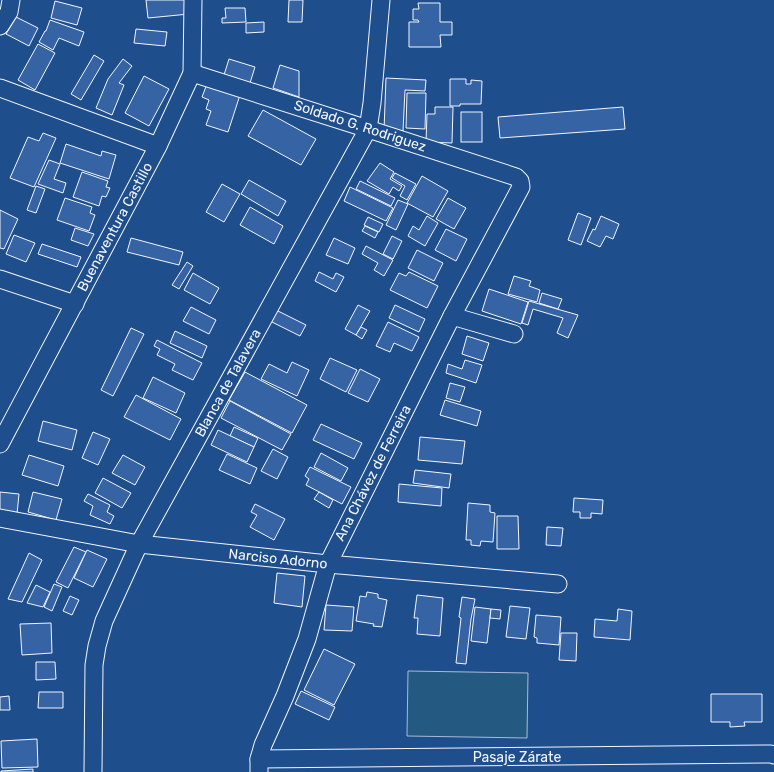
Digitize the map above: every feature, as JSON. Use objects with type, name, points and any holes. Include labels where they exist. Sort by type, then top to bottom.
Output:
[{"type":"street","points":[[0,26],[9,12],[10,0]]},
{"type":"street","name":"Buenaventura Castillo","points":[[0,444],[158,146],[192,73],[193,0]]},
{"type":"street","name":"Blanca de Talavera","points":[[93,772],[94,665],[97,646],[104,621],[138,544],[368,129],[372,103],[381,0]]},
{"type":"street","name":"Soldado G. Rodriguez","points":[[192,73],[516,177],[520,181],[521,187]]},
{"type":"street","points":[[0,88],[158,146]]},
{"type":"street","name":"Ana Chávez de Ferreira","points":[[259,766],[263,745],[285,696],[307,639],[328,564],[452,316],[521,187]]},
{"type":"street","points":[[0,279],[74,304]]},
{"type":"street","points":[[452,316],[514,334]]},
{"type":"street","name":"Narciso Adorno","points":[[0,518],[138,544],[328,564],[558,584]]},
{"type":"street","name":"Pasaje Zárate","points":[[259,766],[608,764],[774,755]]},
{"type":"shaded area","points":[[408,671],[528,673],[527,738],[407,736]]},
{"type":"building","points":[[146,0],[187,0],[189,14],[148,18]]},
{"type":"building","points":[[289,0],[303,0],[302,22],[288,22]]},
{"type":"building","points":[[55,1],[82,8],[77,25],[51,18]]},
{"type":"building","points":[[418,3],[440,3],[440,22],[452,22],[452,35],[440,35],[441,47],[409,47],[409,22],[419,22],[418,20],[413,20],[413,9],[419,9]]},
{"type":"building","points":[[225,8],[245,8],[246,22],[222,23],[222,18],[226,18]]},
{"type":"building","points":[[16,17],[38,28],[29,46],[6,34]]},
{"type":"building","points":[[50,20],[84,32],[79,46],[59,38],[53,50],[39,42],[46,31]]},
{"type":"building","points":[[264,22],[264,32],[246,33],[246,23]]},
{"type":"building","points":[[136,29],[167,32],[165,46],[134,43]]},
{"type":"building","points":[[38,44],[55,53],[35,90],[18,80]]},
{"type":"building","points":[[94,55],[104,61],[81,100],[71,94]]},
{"type":"building","points":[[123,59],[132,66],[119,83],[124,85],[112,115],[96,108],[108,79]]},
{"type":"building","points":[[229,59],[255,67],[250,83],[224,75]]},
{"type":"building","points":[[280,65],[299,71],[299,97],[273,88]]},
{"type":"building","points":[[144,76],[169,89],[149,126],[125,113]]},
{"type":"building","points":[[386,78],[426,80],[425,91],[405,90],[403,131],[384,130]]},
{"type":"building","points":[[450,79],[466,79],[466,84],[471,84],[471,80],[482,81],[481,104],[460,104],[460,106],[450,106]]},
{"type":"building","points":[[207,84],[240,95],[228,132],[206,125],[211,111],[206,109],[209,100],[202,97]]},
{"type":"building","points":[[407,93],[426,93],[425,129],[406,128]]},
{"type":"building","points":[[435,107],[453,107],[452,143],[426,142],[427,114],[435,114]]},
{"type":"building","points":[[623,107],[625,129],[500,138],[498,117]]},
{"type":"building","points":[[263,110],[316,139],[301,165],[248,136]]},
{"type":"building","points":[[461,112],[482,112],[482,142],[461,142]]},
{"type":"building","points":[[43,133],[56,138],[34,187],[10,178],[28,137],[39,141]]},
{"type":"building","points":[[66,144],[101,156],[102,151],[116,155],[109,179],[60,163]]},
{"type":"building","points":[[49,160],[60,164],[54,179],[66,183],[63,193],[38,184]]},
{"type":"building","points":[[380,163],[394,172],[390,179],[402,186],[399,191],[393,187],[389,194],[367,181]]},
{"type":"building","points":[[82,172],[108,181],[106,187],[110,188],[106,197],[102,196],[99,206],[73,197]]},
{"type":"building","points":[[395,173],[416,184],[407,200],[400,196],[405,186],[392,178]]},
{"type":"building","points":[[422,176],[448,191],[433,217],[407,203]]},
{"type":"building","points":[[249,180],[286,201],[278,216],[241,194]]},
{"type":"building","points":[[360,181],[395,198],[391,206],[356,189]]},
{"type":"building","points":[[222,184],[240,194],[224,222],[206,212]]},
{"type":"building","points":[[36,186],[45,189],[36,213],[27,210]]},
{"type":"building","points":[[350,187],[393,208],[386,221],[344,201]]},
{"type":"building","points":[[65,198],[92,207],[90,213],[95,215],[89,231],[57,220]]},
{"type":"building","points":[[448,198],[466,208],[454,229],[436,219]]},
{"type":"building","points":[[398,200],[408,204],[396,230],[386,225]]},
{"type":"building","points":[[250,207],[283,226],[274,244],[240,225]]},
{"type":"building","points":[[0,210],[18,219],[4,249],[0,248]]},
{"type":"building","points":[[578,213],[591,218],[581,245],[568,240]]},
{"type":"building","points":[[427,216],[438,223],[425,246],[408,236],[413,226],[419,230]]},
{"type":"building","points":[[601,216],[619,224],[613,239],[606,236],[600,247],[587,241],[593,229],[595,230]]},
{"type":"building","points":[[368,217],[383,224],[379,232],[364,225]]},
{"type":"building","points":[[365,226],[378,232],[375,238],[362,231]]},
{"type":"building","points":[[75,228],[94,234],[88,246],[71,240]]},
{"type":"building","points":[[446,229],[467,239],[456,261],[435,250]]},
{"type":"building","points":[[14,235],[35,243],[26,262],[6,254]]},
{"type":"building","points":[[392,236],[402,241],[393,259],[383,254]]},
{"type":"building","points":[[131,238],[183,252],[179,265],[127,252]]},
{"type":"building","points":[[334,238],[355,248],[348,264],[326,255]]},
{"type":"building","points":[[42,244],[81,257],[77,267],[38,254]]},
{"type":"building","points":[[366,246],[393,260],[384,276],[374,270],[378,263],[362,254]]},
{"type":"building","points":[[417,250],[443,263],[434,281],[408,268]]},
{"type":"building","points":[[187,262],[193,266],[179,289],[172,285]]},
{"type":"building","points":[[319,272],[333,279],[336,273],[344,277],[336,292],[315,281]]},
{"type":"building","points":[[409,272],[438,286],[427,308],[390,290],[399,273],[406,276]]},
{"type":"building","points":[[193,273],[219,288],[210,304],[184,290]]},
{"type":"building","points":[[514,276],[531,281],[529,286],[540,290],[537,302],[508,294]]},
{"type":"building","points":[[489,289],[528,302],[521,324],[482,311]]},
{"type":"building","points":[[542,293],[562,299],[558,309],[539,303]]},
{"type":"building","points":[[529,301],[578,315],[568,338],[557,333],[563,318],[533,309],[528,325],[522,323]]},
{"type":"building","points":[[358,305],[370,311],[356,335],[345,329]]},
{"type":"building","points":[[395,305],[425,319],[419,332],[389,318]]},
{"type":"building","points":[[191,307],[216,320],[209,334],[183,321]]},
{"type":"building","points":[[276,310],[306,325],[300,336],[270,321]]},
{"type":"building","points":[[388,322],[419,337],[412,351],[394,343],[390,352],[376,346]]},
{"type":"building","points":[[361,327],[367,330],[362,339],[356,335]]},
{"type":"building","points":[[131,328],[144,334],[113,396],[101,390]]},
{"type":"building","points":[[175,331],[207,346],[202,358],[170,343]]},
{"type":"building","points":[[467,336],[489,343],[483,361],[462,354]]},
{"type":"building","points":[[157,340],[202,363],[193,380],[172,370],[175,364],[157,355],[160,349],[154,346]]},
{"type":"building","points":[[330,358],[357,370],[346,392],[320,379]]},
{"type":"building","points":[[465,360],[482,365],[476,383],[446,373],[448,364],[462,369]]},
{"type":"building","points":[[292,362],[309,370],[297,396],[261,379],[269,364],[287,373]]},
{"type":"building","points":[[360,369],[380,379],[368,402],[348,393]]},
{"type":"building","points":[[245,372],[307,405],[292,433],[229,400]]},
{"type":"building","points":[[153,377],[185,393],[176,413],[143,398]]},
{"type":"building","points":[[450,383],[465,387],[460,402],[446,398]]},
{"type":"building","points":[[136,395],[181,419],[170,440],[124,417]]},
{"type":"building","points":[[445,400],[481,411],[477,426],[440,415]]},
{"type":"building","points":[[230,401],[291,434],[282,450],[221,418]]},
{"type":"building","points":[[43,421],[77,430],[72,450],[38,441]]},
{"type":"building","points":[[321,424],[362,443],[354,459],[313,440]]},
{"type":"building","points":[[234,427],[258,438],[254,447],[230,436]]},
{"type":"building","points":[[218,430],[254,447],[247,462],[211,445]]},
{"type":"building","points":[[93,432],[110,439],[98,465],[82,458]]},
{"type":"building","points":[[420,437],[465,441],[462,464],[418,460]]},
{"type":"building","points":[[273,449],[288,457],[277,479],[261,471]]},
{"type":"building","points":[[321,453],[348,468],[341,481],[314,467]]},
{"type":"building","points":[[227,454],[257,468],[250,484],[219,470]]},
{"type":"building","points":[[29,455],[64,466],[58,486],[22,475]]},
{"type":"building","points":[[123,455],[145,467],[135,485],[112,473]]},
{"type":"building","points":[[310,467],[351,487],[342,504],[306,485],[309,479],[305,476]]},
{"type":"building","points":[[415,470],[451,474],[449,488],[413,483]]},
{"type":"building","points":[[103,478],[131,493],[122,508],[95,493]]},
{"type":"building","points":[[399,484],[442,488],[441,506],[398,502]]},
{"type":"building","points":[[0,492],[19,494],[17,514],[0,511]]},
{"type":"building","points":[[33,492],[62,499],[56,520],[28,512]]},
{"type":"building","points":[[319,492],[333,500],[329,508],[314,499]]},
{"type":"building","points":[[88,494],[110,505],[107,512],[114,516],[110,524],[90,515],[93,506],[84,501]]},
{"type":"building","points":[[574,498],[603,500],[602,514],[591,513],[591,518],[580,518],[580,512],[573,512]]},
{"type":"building","points":[[468,503],[490,505],[490,512],[495,513],[493,542],[481,541],[480,546],[471,545],[471,540],[466,540]]},
{"type":"building","points":[[255,504],[285,519],[274,540],[250,527],[257,515],[251,512]]},
{"type":"building","points":[[497,516],[518,516],[519,549],[497,549]]},
{"type":"building","points":[[547,527],[563,528],[561,546],[546,545]]},
{"type":"building","points":[[74,547],[86,552],[68,588],[56,582]]},
{"type":"building","points":[[87,550],[107,559],[93,587],[74,578]]},
{"type":"building","points":[[29,553],[42,560],[22,602],[8,599]]},
{"type":"building","points":[[277,573],[305,576],[302,607],[274,603]]},
{"type":"building","points":[[54,584],[62,587],[52,611],[44,607]]},
{"type":"building","points":[[36,585],[50,592],[43,607],[27,603]]},
{"type":"building","points":[[367,592],[378,594],[378,598],[387,600],[382,627],[356,621],[360,596],[366,597]]},
{"type":"building","points":[[417,595],[443,598],[440,636],[417,634],[418,618],[414,618]]},
{"type":"building","points":[[70,596],[79,600],[72,615],[63,611]]},
{"type":"building","points":[[462,597],[475,599],[471,619],[466,664],[456,663]]},
{"type":"building","points":[[326,605],[354,607],[352,631],[324,630]]},
{"type":"building","points":[[510,606],[530,608],[526,639],[506,637]]},
{"type":"building","points":[[475,607],[491,609],[487,643],[471,641]]},
{"type":"building","points":[[491,609],[501,610],[500,619],[490,618]]},
{"type":"building","points":[[618,609],[632,611],[630,640],[594,637],[595,619],[617,621]]},
{"type":"building","points":[[536,615],[561,617],[559,645],[537,643],[537,638],[534,637]]},
{"type":"building","points":[[51,623],[52,653],[22,655],[20,624]]},
{"type":"building","points":[[561,633],[577,633],[576,661],[559,660]]},
{"type":"building","points":[[324,649],[355,664],[334,705],[304,690]]},
{"type":"building","points":[[36,662],[55,662],[56,679],[36,680]]},
{"type":"building","points":[[301,691],[335,707],[329,720],[295,704]]},
{"type":"building","points":[[39,692],[63,692],[63,708],[38,708]]},
{"type":"building","points":[[711,694],[762,694],[762,722],[744,722],[745,726],[730,727],[730,722],[711,722]]},
{"type":"building","points":[[9,696],[10,710],[0,710],[0,697]]},
{"type":"building","points":[[37,739],[38,767],[2,768],[1,741]]},
{"type":"building","points":[[33,769],[33,772],[1,772],[1,771]]}]
